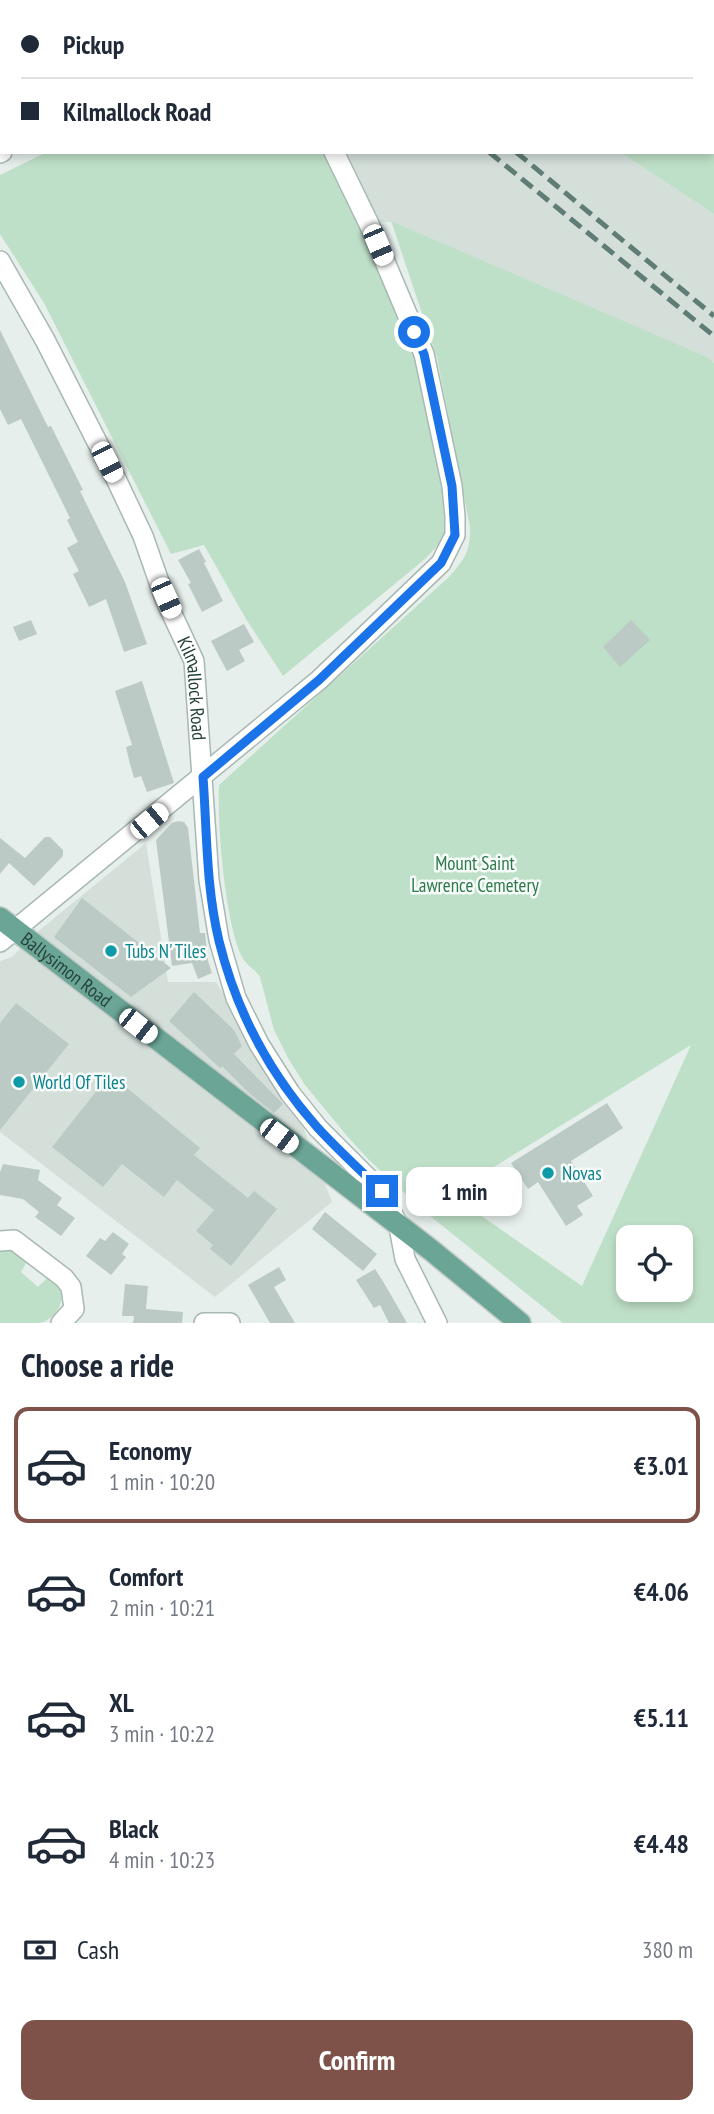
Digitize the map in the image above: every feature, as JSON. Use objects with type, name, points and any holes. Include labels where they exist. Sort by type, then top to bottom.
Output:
[{"type":"main road","name":"Ballysimon Road","points":[[5,931],[431,1250],[520,1323]]},
{"type":"street","points":[[5,931],[203,777],[319,680],[441,563],[455,535],[452,486],[424,354],[369,224],[335,154]]},
{"type":"street","name":"Kilmallock Road","points":[[0,261],[45,340],[117,481],[143,536],[166,598],[194,661],[209,880],[219,940],[236,998],[271,1064],[290,1093],[318,1128],[382,1191],[399,1227],[405,1259],[437,1323]]},
{"type":"street","points":[[0,1241],[14,1240],[27,1247],[72,1287],[74,1309],[61,1323]]},
{"type":"street","points":[[204,1323],[230,1323]]},
{"type":"shaded area","points":[[324,154],[623,154],[714,214],[714,363],[706,357],[391,222],[360,223]]},
{"type":"shaded area","points":[[146,843],[168,982],[216,982],[300,1119],[332,1202],[215,1297],[0,1132],[0,961],[12,957],[36,933]]},
{"type":"green space","points":[[43,154],[324,154],[360,223],[415,358],[442,483],[445,538],[425,559],[283,676],[246,619],[204,545],[171,554],[44,303],[0,234],[0,175]]},
{"type":"green space","points":[[623,154],[714,154],[714,214]]},
{"type":"green space","name":"Mount Saint Lawrence Cemetery","points":[[391,221],[707,357],[714,363],[714,1323],[563,1323],[424,1211],[347,1136],[305,1085],[288,1058],[274,1030],[260,977],[244,960],[236,941],[223,873],[219,785],[450,576],[468,548],[470,527],[437,358]],"holes":[[[691,1045],[582,1286],[450,1194]]]},
{"type":"green space","points":[[0,1250],[12,1250],[25,1258],[26,1263],[21,1272],[38,1287],[47,1278],[58,1288],[61,1294],[60,1305],[49,1319],[39,1323],[0,1323]]},
{"type":"building","points":[[0,330],[83,490],[80,491],[125,582],[147,644],[124,652],[106,599],[89,607],[73,574],[79,571],[67,548],[78,542],[67,520],[70,518],[21,419],[8,425],[0,409]]},
{"type":"building","points":[[199,549],[223,601],[202,612],[188,584],[191,583],[178,560]]},
{"type":"building","points":[[31,620],[37,634],[19,641],[13,627]]},
{"type":"building","points":[[631,620],[650,640],[620,667],[603,647]]},
{"type":"building","points":[[244,624],[254,642],[239,650],[245,661],[227,671],[211,641]]},
{"type":"building","points":[[142,681],[174,783],[147,792],[141,776],[134,778],[126,747],[132,745],[115,691]]},
{"type":"building","points":[[184,822],[188,828],[200,933],[205,933],[212,973],[198,979],[192,963],[172,966],[156,840],[172,823]]},
{"type":"building","points":[[45,837],[50,837],[63,850],[63,856],[34,886],[9,863],[0,874],[0,838],[25,858]]},
{"type":"building","name":"Tubs N' Tiles","points":[[82,898],[171,968],[131,997],[54,937]]},
{"type":"building","points":[[194,992],[234,1030],[242,1046],[234,1054],[283,1104],[274,1113],[169,1021]]},
{"type":"building","name":"World Of Tiles","points":[[16,1003],[69,1044],[0,1130],[0,1023]]},
{"type":"building","points":[[110,1074],[200,1148],[194,1155],[248,1198],[254,1191],[277,1209],[231,1266],[210,1249],[213,1245],[196,1231],[214,1210],[177,1180],[164,1197],[122,1164],[103,1187],[52,1147]]},
{"type":"building","name":"Novas","points":[[607,1103],[623,1128],[571,1161],[593,1196],[577,1206],[583,1215],[566,1226],[538,1182],[528,1189],[511,1163]]},
{"type":"building","points":[[3,1164],[40,1170],[38,1180],[62,1198],[57,1205],[75,1218],[61,1236],[35,1217],[39,1212],[23,1199],[0,1195],[0,1172]]},
{"type":"building","points":[[325,1212],[377,1254],[363,1271],[312,1229]]},
{"type":"building","points":[[113,1232],[129,1244],[122,1254],[126,1257],[111,1275],[86,1256],[100,1238],[105,1241]]},
{"type":"building","points":[[279,1267],[286,1280],[274,1287],[295,1323],[270,1323],[248,1285]]},
{"type":"building","points":[[375,1269],[407,1323],[389,1323],[380,1305],[374,1308],[356,1280]]},
{"type":"building","points":[[125,1284],[148,1286],[146,1309],[183,1312],[182,1323],[133,1323],[134,1316],[122,1316]]},
{"type":"railway","points":[[491,154],[714,336]]},
{"type":"railway","points":[[518,154],[714,316]]},
{"type":"place","name":"Tubs N' Tiles","points":[[111,951]]},
{"type":"place","name":"World Of Tiles","points":[[19,1082]]},
{"type":"place","name":"Novas","points":[[548,1173]]},
{"type":"route","points":[[382,1191],[318,1128],[290,1093],[259,1044],[236,998],[219,940],[209,880],[203,777],[319,680],[441,563],[450,548],[455,535],[452,486],[424,354],[414,332]]}]
